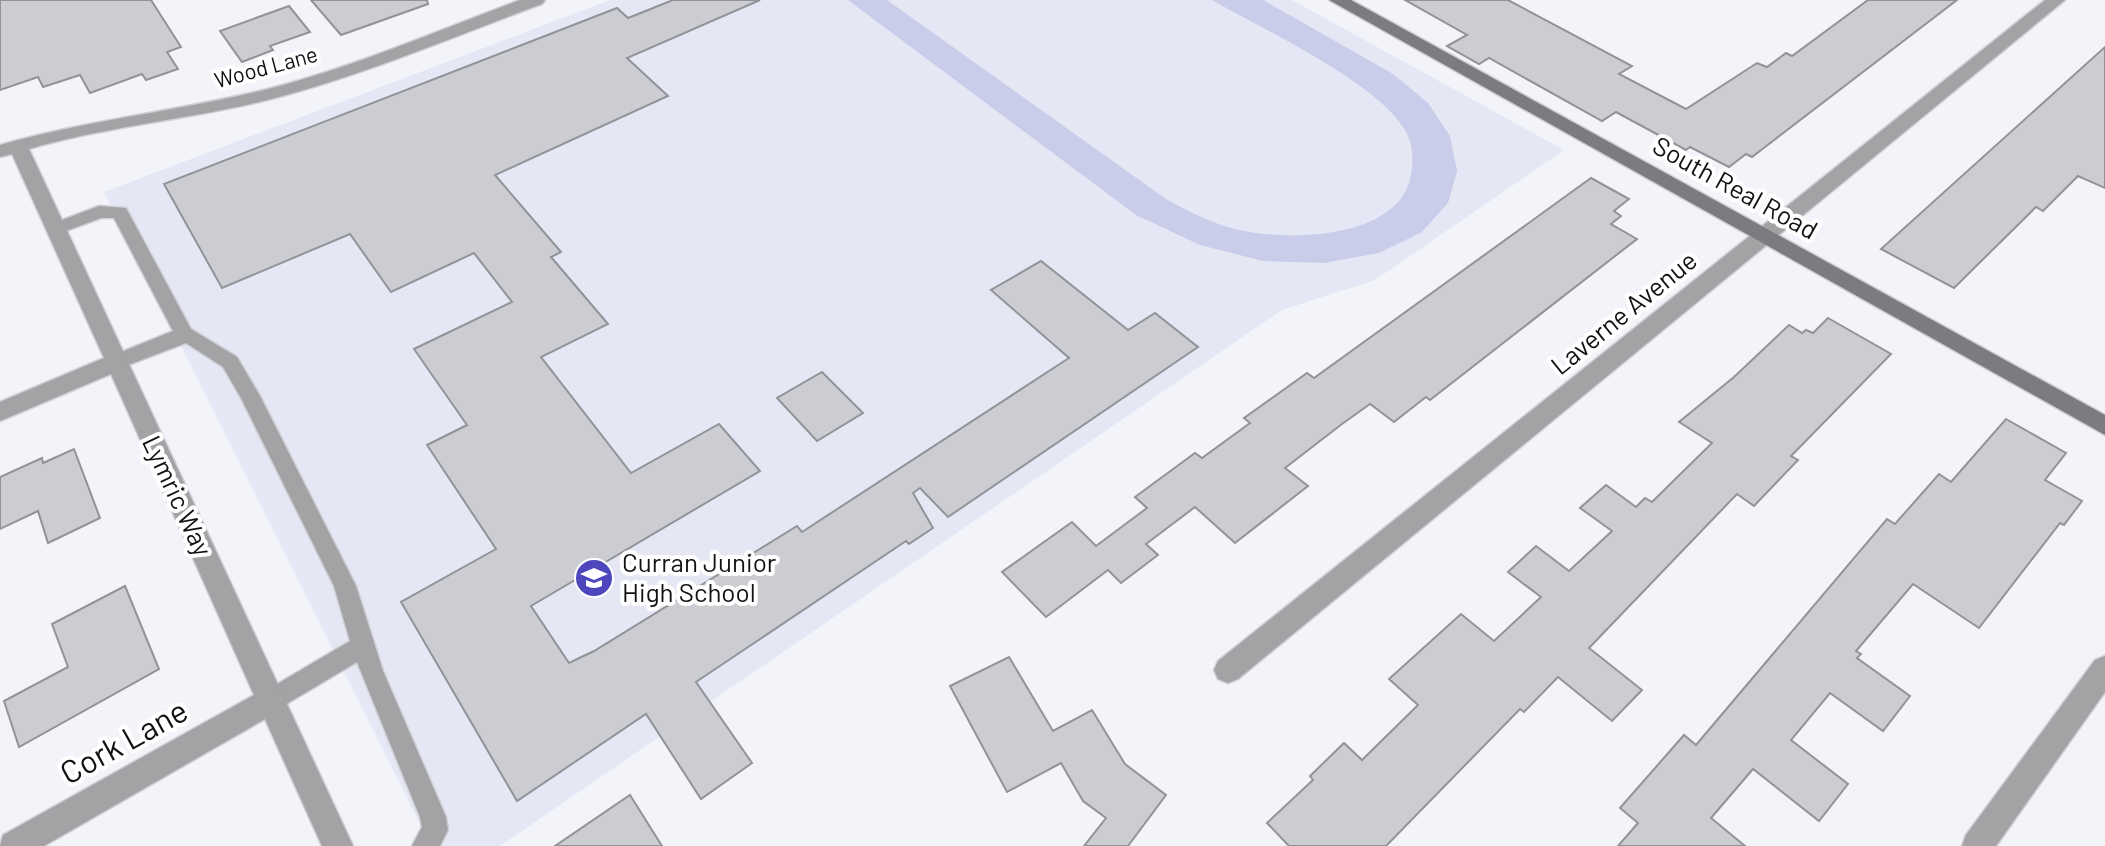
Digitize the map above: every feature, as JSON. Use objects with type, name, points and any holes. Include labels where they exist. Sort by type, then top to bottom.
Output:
[{"type":"street","name":"Wood Lane","points":[[9,148],[98,126],[221,105],[275,92],[327,77],[536,0]]},
{"type":"street","name":"South Real Road","points":[[1338,0],[2105,426]]},
{"type":"street","name":"Laverne Avenue","points":[[1228,670],[2056,0]]},
{"type":"street","name":"Lymric Way","points":[[9,148],[55,229],[338,846]]},
{"type":"street","points":[[0,412],[116,362]]},
{"type":"street","points":[[1977,846],[2105,669]]},
{"type":"street","name":"Cork Lane","points":[[14,846],[270,701]]},
{"type":"lane","points":[[55,229],[99,212],[120,212],[185,336]]},
{"type":"lane","points":[[116,362],[185,336],[190,336],[230,362],[345,586],[371,671],[433,817],[430,838]]},
{"type":"lane","points":[[270,701],[364,645]]},
{"type":"shaded area","name":"Curran Junior High School","points":[[610,0],[1292,0],[1564,150],[1375,280],[1282,310],[500,846],[431,846],[104,192]]},
{"type":"shaded area","points":[[848,0],[887,0],[1166,199],[1194,214],[1234,229],[1264,234],[1313,234],[1364,224],[1385,213],[1401,199],[1412,166],[1407,133],[1388,109],[1343,74],[1212,0],[1263,0],[1393,74],[1428,103],[1450,136],[1457,171],[1448,203],[1422,232],[1379,253],[1324,263],[1263,261],[1200,245],[1136,215]]},
{"type":"building","points":[[0,0],[151,0],[181,47],[167,52],[178,69],[146,80],[142,74],[90,93],[80,75],[43,87],[38,77],[0,90]]},
{"type":"building","points":[[311,0],[427,0],[428,4],[341,35]]},
{"type":"building","points":[[673,0],[760,0],[627,58],[668,96],[495,175],[561,252],[551,257],[608,324],[541,357],[631,473],[719,424],[760,471],[531,606],[569,663],[594,651],[797,526],[802,532],[1069,358],[991,290],[1041,261],[1128,330],[1155,313],[1198,347],[948,517],[920,488],[913,493],[933,528],[909,544],[906,541],[696,682],[752,763],[701,799],[646,714],[517,801],[401,602],[496,549],[427,445],[467,425],[414,349],[512,302],[474,253],[391,292],[350,234],[222,288],[164,184],[617,8],[628,18]]},
{"type":"building","points":[[1405,0],[1508,0],[1632,66],[1619,74],[1686,109],[1757,63],[1767,67],[1786,53],[1792,56],[1868,0],[1957,0],[1752,157],[1746,154],[1729,167],[1690,147],[1686,150],[1616,112],[1602,121],[1489,58],[1479,64],[1447,46],[1467,35]]},
{"type":"building","points":[[289,6],[310,32],[270,46],[273,50],[242,62],[220,31]]},
{"type":"building","points":[[2105,47],[2105,188],[2078,176],[2043,211],[2036,207],[1954,288],[1881,249]]},
{"type":"building","points":[[1591,178],[1629,199],[1614,211],[1621,216],[1611,224],[1637,239],[1430,400],[1426,397],[1394,422],[1370,404],[1342,424],[1285,468],[1308,486],[1235,543],[1195,507],[1146,544],[1158,555],[1121,583],[1108,570],[1046,617],[1002,572],[1072,522],[1096,546],[1147,508],[1135,497],[1195,453],[1202,458],[1250,423],[1244,418],[1307,373],[1314,378]]},
{"type":"building","points":[[1828,318],[1891,354],[1791,456],[1798,460],[1754,506],[1737,494],[1589,648],[1642,690],[1612,721],[1558,677],[1524,712],[1520,709],[1386,846],[1289,846],[1267,823],[1313,780],[1310,776],[1344,743],[1362,760],[1418,705],[1389,679],[1461,614],[1494,641],[1541,597],[1508,572],[1536,546],[1569,571],[1612,531],[1580,508],[1606,485],[1636,507],[1645,498],[1652,502],[1712,443],[1679,422],[1734,377],[1789,325],[1802,333],[1806,330],[1813,333]]},
{"type":"building","points":[[822,372],[863,413],[817,441],[777,398]]},
{"type":"building","points":[[2006,419],[2066,453],[2045,480],[2082,501],[2064,525],[2060,523],[1979,628],[1913,584],[1856,651],[1861,654],[1857,658],[1910,696],[1883,731],[1830,693],[1791,740],[1848,784],[1819,821],[1753,769],[1711,818],[1745,846],[1618,846],[1638,823],[1620,808],[1684,735],[1696,745],[1887,519],[1895,524],[1939,474],[1951,482]]},
{"type":"building","points":[[74,449],[100,518],[48,543],[38,511],[0,529],[0,477],[42,458],[43,463]]},
{"type":"building","points":[[125,586],[159,669],[19,747],[4,701],[68,667],[52,624]]},
{"type":"building","points":[[1009,657],[1053,731],[1092,710],[1125,764],[1166,795],[1128,846],[1084,846],[1106,818],[1083,801],[1061,763],[1007,792],[950,686]]},
{"type":"building","points":[[630,795],[662,846],[555,846]]},
{"type":"place","name":"Curran Junior High School","points":[[594,578]]}]
